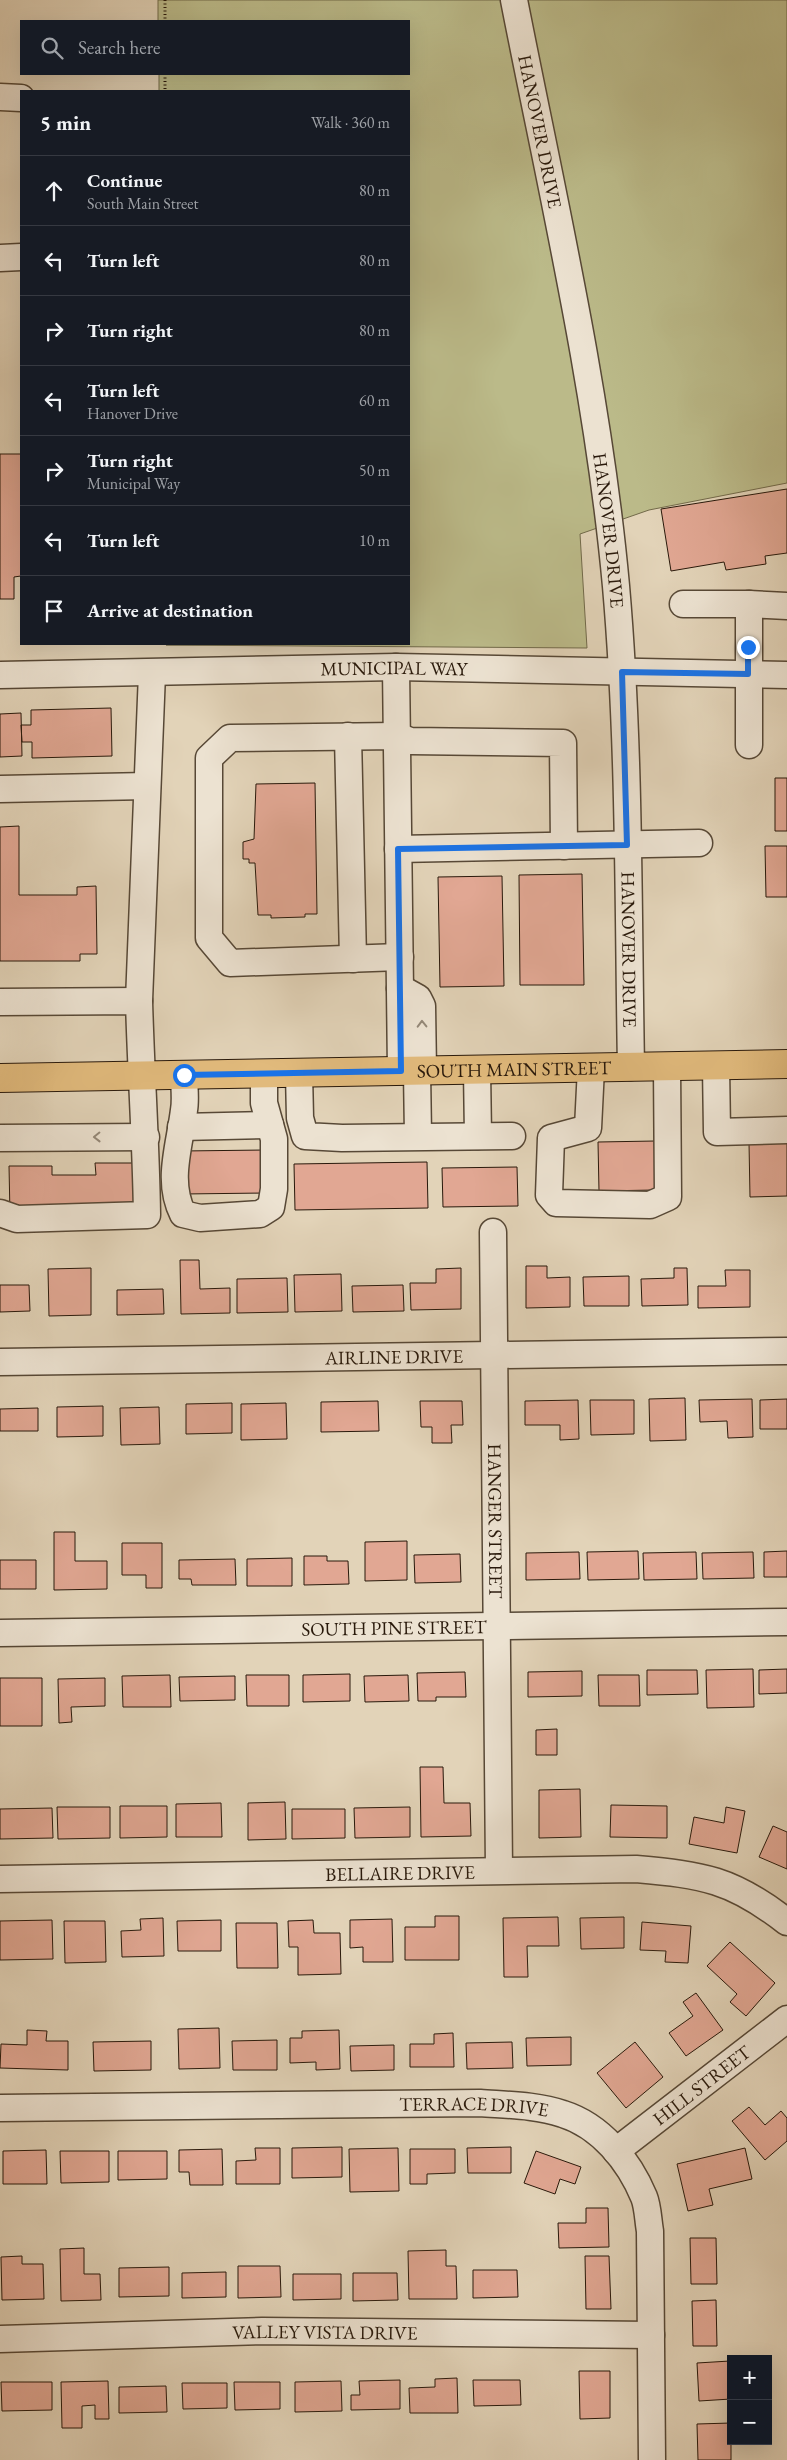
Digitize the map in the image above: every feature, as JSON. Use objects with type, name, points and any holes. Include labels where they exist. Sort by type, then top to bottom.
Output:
[{"type":"main road","name":"SOUTH MAIN STREET","points":[[0,1078],[787,1064]]},
{"type":"street","name":"HANOVER DRIVE","points":[[514,0],[592,404],[616,583],[622,672],[631,1067]]},
{"type":"street","points":[[0,98],[20,98]]},
{"type":"street","points":[[0,258],[20,257]]},
{"type":"street","points":[[683,604],[787,606]]},
{"type":"street","points":[[749,604],[749,744]]},
{"type":"street","name":"MUNICIPAL WAY","points":[[0,675],[396,667],[787,675]]},
{"type":"street","points":[[396,667],[400,988],[414,1071],[418,1136]]},
{"type":"street","points":[[0,1213],[17,1220],[147,1215],[146,1137],[140,1076],[139,1001],[152,672]]},
{"type":"street","points":[[348,736],[353,959]]},
{"type":"street","points":[[400,957],[230,963],[209,938],[209,758],[230,738],[397,736],[410,741],[563,743],[564,846]]},
{"type":"street","points":[[0,789],[147,786]]},
{"type":"street","points":[[398,849],[699,843]]},
{"type":"street","points":[[0,1002],[139,1001]]},
{"type":"street","points":[[591,1068],[588,1128],[551,1138],[549,1195],[556,1203],[650,1205],[668,1197],[667,1066]]},
{"type":"street","points":[[716,1066],[717,1132],[787,1130]]},
{"type":"street","points":[[477,1070],[478,1136]]},
{"type":"street","points":[[299,1073],[300,1118],[305,1136],[342,1138],[512,1136]]},
{"type":"street","points":[[184,1075],[184,1108],[175,1166],[176,1199],[183,1214],[200,1218],[260,1214],[271,1207],[274,1190],[274,1139],[264,1103],[264,1074]]},
{"type":"street","points":[[181,1127],[270,1125]]},
{"type":"street","points":[[0,1138],[146,1137]]},
{"type":"street","name":"HANGER STREET","points":[[492,1232],[500,1870]]},
{"type":"street","name":"AIRLINE DRIVE","points":[[0,1362],[787,1351]]},
{"type":"street","name":"SOUTH PINE STREET","points":[[0,1633],[787,1622]]},
{"type":"street","name":"BELLAIRE DRIVE","points":[[0,1879],[636,1869],[685,1873],[719,1881],[743,1892],[787,1922]]},
{"type":"street","name":"HILL STREET","points":[[616,2151],[787,2019]]},
{"type":"street","name":"TERRACE DRIVE","points":[[0,2108],[480,2103],[530,2107],[563,2113],[588,2124],[616,2151],[635,2179],[644,2199],[650,2231],[652,2460]]},
{"type":"street","name":"VALLEY VISTA DRIVE","points":[[0,2339],[262,2331],[651,2335]]},
{"type":"path","points":[[164,0],[164,20]]},
{"type":"path","points":[[165,75],[165,90]]},
{"type":"shaded area","points":[[158,0],[787,0],[787,483],[649,510],[580,534],[587,648],[166,645],[410,645],[410,90],[159,90],[159,75],[410,75],[410,20],[158,20]]},
{"type":"building","points":[[0,454],[20,454],[20,576],[14,577],[14,599],[0,599]]},
{"type":"building","points":[[787,489],[787,553],[765,556],[766,564],[726,570],[724,562],[671,571],[661,509]]},
{"type":"building","points":[[111,708],[112,756],[32,758],[32,742],[22,742],[21,725],[31,725],[31,710]]},
{"type":"building","points":[[21,713],[22,756],[0,757],[0,714]]},
{"type":"building","points":[[775,778],[787,778],[787,831],[775,831]]},
{"type":"building","points":[[315,783],[317,914],[305,914],[305,917],[271,918],[271,915],[258,915],[255,863],[249,863],[249,859],[243,859],[243,842],[254,839],[256,784]]},
{"type":"building","points":[[19,826],[19,895],[77,895],[77,887],[96,886],[97,954],[80,954],[80,961],[0,961],[0,827]]},
{"type":"building","points":[[765,846],[787,846],[787,897],[766,897]]},
{"type":"building","points":[[582,874],[584,985],[520,985],[519,875]]},
{"type":"building","points":[[502,876],[504,986],[440,987],[438,877]]},
{"type":"building","points":[[655,1141],[656,1190],[599,1191],[598,1142]]},
{"type":"building","points":[[787,1142],[787,1196],[750,1197],[749,1143]]},
{"type":"building","points":[[266,1150],[266,1193],[183,1194],[182,1151]]},
{"type":"building","points":[[427,1162],[428,1208],[295,1210],[294,1164]]},
{"type":"building","points":[[95,1163],[138,1163],[139,1214],[10,1215],[9,1166],[52,1166],[52,1175],[96,1175]]},
{"type":"building","points":[[517,1167],[518,1206],[443,1207],[442,1168]]},
{"type":"building","points":[[180,1260],[199,1260],[200,1289],[230,1288],[230,1313],[181,1314]]},
{"type":"building","points":[[526,1266],[547,1266],[547,1278],[570,1277],[570,1307],[526,1308]]},
{"type":"building","points":[[91,1268],[91,1315],[49,1316],[48,1269]]},
{"type":"building","points":[[461,1268],[461,1309],[411,1310],[410,1283],[436,1283],[436,1269]]},
{"type":"building","points":[[674,1268],[687,1268],[688,1305],[642,1306],[641,1279],[674,1278]]},
{"type":"building","points":[[725,1270],[750,1270],[750,1307],[698,1308],[698,1286],[726,1286]]},
{"type":"building","points":[[341,1274],[342,1311],[295,1312],[294,1275]]},
{"type":"building","points":[[629,1276],[629,1306],[584,1306],[583,1277]]},
{"type":"building","points":[[287,1278],[288,1312],[237,1313],[237,1279]]},
{"type":"building","points":[[0,1285],[29,1285],[30,1311],[0,1312]]},
{"type":"building","points":[[403,1285],[404,1311],[353,1312],[352,1286]]},
{"type":"building","points":[[163,1289],[164,1314],[117,1315],[117,1290]]},
{"type":"building","points":[[685,1398],[686,1440],[650,1441],[649,1399]]},
{"type":"building","points":[[752,1399],[753,1437],[728,1438],[727,1421],[700,1422],[699,1400]]},
{"type":"building","points":[[787,1399],[787,1429],[760,1429],[760,1400]]},
{"type":"building","points":[[578,1400],[579,1439],[560,1440],[560,1425],[525,1425],[525,1401]]},
{"type":"building","points":[[590,1400],[634,1400],[634,1434],[591,1435]]},
{"type":"building","points":[[378,1401],[379,1431],[321,1432],[321,1402]]},
{"type":"building","points":[[420,1401],[462,1401],[463,1425],[451,1425],[452,1443],[432,1443],[432,1427],[421,1427]]},
{"type":"building","points":[[232,1403],[232,1433],[186,1434],[186,1404]]},
{"type":"building","points":[[286,1403],[287,1439],[241,1440],[241,1404]]},
{"type":"building","points":[[103,1406],[103,1436],[57,1437],[57,1407]]},
{"type":"building","points":[[159,1407],[160,1444],[121,1445],[120,1408]]},
{"type":"building","points":[[38,1408],[38,1431],[0,1431],[0,1409]]},
{"type":"building","points":[[54,1532],[75,1532],[75,1561],[107,1561],[107,1589],[54,1590]]},
{"type":"building","points":[[407,1541],[407,1580],[365,1581],[365,1542]]},
{"type":"building","points":[[122,1543],[162,1543],[162,1588],[146,1588],[146,1575],[122,1575]]},
{"type":"building","points":[[638,1551],[639,1579],[588,1580],[587,1552]]},
{"type":"building","points":[[787,1551],[787,1577],[764,1577],[764,1552]]},
{"type":"building","points":[[579,1552],[580,1579],[526,1580],[526,1553]]},
{"type":"building","points":[[696,1552],[697,1579],[644,1580],[643,1553]]},
{"type":"building","points":[[753,1552],[754,1578],[703,1579],[702,1553]]},
{"type":"building","points":[[460,1554],[461,1582],[415,1583],[414,1555]]},
{"type":"building","points":[[304,1556],[327,1556],[327,1561],[348,1561],[349,1584],[304,1585]]},
{"type":"building","points":[[292,1558],[292,1586],[247,1586],[247,1559]]},
{"type":"building","points":[[235,1559],[236,1585],[192,1585],[191,1579],[179,1579],[179,1560]]},
{"type":"building","points":[[0,1560],[36,1560],[36,1589],[0,1589]]},
{"type":"building","points":[[753,1669],[754,1707],[707,1708],[706,1670]]},
{"type":"building","points":[[787,1669],[787,1693],[759,1694],[759,1670]]},
{"type":"building","points":[[647,1670],[697,1670],[698,1694],[647,1695]]},
{"type":"building","points":[[582,1671],[582,1696],[528,1697],[528,1672]]},
{"type":"building","points":[[465,1672],[466,1697],[436,1697],[436,1701],[418,1701],[417,1673]]},
{"type":"building","points":[[350,1674],[350,1701],[303,1702],[303,1675]]},
{"type":"building","points":[[170,1675],[171,1707],[123,1707],[122,1676]]},
{"type":"building","points":[[246,1675],[289,1675],[289,1706],[247,1706]]},
{"type":"building","points":[[408,1675],[409,1701],[365,1702],[364,1676]]},
{"type":"building","points":[[598,1675],[639,1675],[640,1706],[599,1706]]},
{"type":"building","points":[[235,1676],[235,1700],[180,1701],[179,1677]]},
{"type":"building","points":[[0,1678],[42,1678],[42,1726],[0,1726]]},
{"type":"building","points":[[105,1678],[105,1706],[71,1707],[72,1722],[59,1723],[58,1679]]},
{"type":"building","points":[[557,1729],[557,1755],[536,1755],[536,1730]]},
{"type":"building","points":[[420,1767],[443,1767],[444,1803],[470,1803],[471,1836],[421,1837]]},
{"type":"building","points":[[580,1789],[581,1837],[539,1838],[539,1790]]},
{"type":"building","points":[[285,1802],[286,1839],[248,1840],[248,1803]]},
{"type":"building","points":[[221,1803],[222,1837],[176,1837],[176,1804]]},
{"type":"building","points":[[611,1805],[667,1806],[667,1838],[610,1837]]},
{"type":"building","points":[[120,1806],[167,1806],[167,1837],[120,1838]]},
{"type":"building","points":[[57,1807],[110,1807],[110,1838],[58,1839]]},
{"type":"building","points":[[410,1807],[410,1837],[355,1838],[354,1808]]},
{"type":"building","points":[[726,1807],[745,1811],[737,1853],[689,1844],[694,1817],[724,1823]]},
{"type":"building","points":[[52,1808],[53,1838],[0,1839],[0,1809]]},
{"type":"building","points":[[292,1809],[345,1809],[345,1838],[292,1839]]},
{"type":"building","points":[[773,1826],[787,1832],[787,1869],[759,1857]]},
{"type":"building","points":[[435,1916],[459,1916],[459,1960],[405,1960],[405,1927],[435,1927]]},
{"type":"building","points":[[558,1917],[559,1946],[527,1946],[528,1977],[504,1977],[503,1918]]},
{"type":"building","points":[[624,1917],[624,1948],[581,1949],[580,1918]]},
{"type":"building","points":[[163,1918],[164,1956],[122,1957],[121,1931],[141,1930],[140,1919]]},
{"type":"building","points":[[392,1919],[393,1962],[363,1962],[363,1947],[350,1948],[350,1920]]},
{"type":"building","points":[[52,1920],[53,1959],[0,1960],[0,1921]]},
{"type":"building","points":[[221,1920],[221,1951],[178,1951],[177,1921]]},
{"type":"building","points":[[313,1920],[314,1933],[340,1933],[341,1974],[298,1975],[298,1947],[289,1947],[288,1921]]},
{"type":"building","points":[[64,1921],[105,1921],[106,1962],[65,1963]]},
{"type":"building","points":[[642,1922],[691,1926],[688,1963],[665,1962],[666,1951],[640,1950]]},
{"type":"building","points":[[236,1923],[277,1923],[278,1968],[237,1968]]},
{"type":"building","points":[[730,1942],[775,1983],[746,2016],[730,2002],[737,1994],[707,1966]]},
{"type":"building","points":[[696,1993],[723,2030],[686,2056],[669,2033],[693,2016],[683,2002]]},
{"type":"building","points":[[219,2028],[220,2068],[179,2069],[178,2029]]},
{"type":"building","points":[[27,2030],[47,2031],[46,2041],[68,2041],[68,2070],[0,2068],[1,2044],[27,2045]]},
{"type":"building","points":[[339,2030],[340,2069],[316,2070],[316,2062],[290,2063],[290,2038],[302,2038],[302,2031]]},
{"type":"building","points":[[453,2033],[454,2067],[410,2067],[410,2044],[434,2044],[434,2034]]},
{"type":"building","points":[[571,2037],[571,2065],[527,2066],[526,2038]]},
{"type":"building","points":[[277,2040],[277,2070],[233,2070],[232,2041]]},
{"type":"building","points":[[151,2041],[151,2070],[94,2071],[93,2042]]},
{"type":"building","points":[[512,2042],[513,2068],[467,2069],[466,2043]]},
{"type":"building","points":[[635,2042],[663,2077],[626,2108],[597,2073]]},
{"type":"building","points":[[394,2045],[394,2070],[351,2071],[350,2046]]},
{"type":"building","points":[[749,2107],[765,2125],[781,2111],[787,2118],[787,2141],[765,2160],[732,2121]]},
{"type":"building","points":[[342,2147],[342,2177],[292,2178],[292,2148]]},
{"type":"building","points":[[511,2147],[511,2173],[468,2173],[467,2148]]},
{"type":"building","points":[[255,2148],[280,2148],[280,2184],[236,2184],[236,2161],[256,2160]]},
{"type":"building","points":[[398,2148],[399,2191],[350,2192],[349,2149]]},
{"type":"building","points":[[745,2148],[752,2179],[709,2189],[713,2205],[688,2211],[677,2164]]},
{"type":"building","points":[[222,2149],[223,2185],[190,2185],[189,2172],[179,2172],[179,2150]]},
{"type":"building","points":[[410,2149],[455,2149],[455,2173],[427,2174],[427,2184],[410,2184]]},
{"type":"building","points":[[46,2150],[47,2184],[3,2184],[3,2151]]},
{"type":"building","points":[[60,2151],[109,2151],[109,2182],[61,2183]]},
{"type":"building","points":[[118,2151],[167,2151],[167,2179],[118,2180]]},
{"type":"building","points":[[536,2151],[581,2167],[575,2184],[560,2179],[555,2194],[524,2183]]},
{"type":"building","points":[[586,2208],[608,2208],[609,2247],[559,2248],[558,2223],[586,2223]]},
{"type":"building","points":[[690,2238],[716,2238],[717,2284],[691,2284]]},
{"type":"building","points":[[84,2248],[84,2274],[100,2274],[101,2300],[61,2301],[60,2249]]},
{"type":"building","points":[[446,2250],[446,2266],[456,2266],[457,2299],[409,2299],[408,2251]]},
{"type":"building","points":[[22,2256],[22,2264],[43,2264],[44,2299],[2,2300],[1,2257]]},
{"type":"building","points":[[585,2256],[609,2256],[611,2309],[586,2309]]},
{"type":"building","points":[[238,2266],[280,2266],[281,2297],[238,2298]]},
{"type":"building","points":[[169,2267],[169,2296],[119,2297],[119,2268]]},
{"type":"building","points":[[473,2270],[517,2270],[518,2297],[473,2298]]},
{"type":"building","points":[[226,2272],[226,2297],[182,2298],[182,2273]]},
{"type":"building","points":[[353,2273],[397,2273],[398,2300],[353,2301]]},
{"type":"building","points":[[293,2274],[341,2274],[341,2299],[293,2300]]},
{"type":"building","points":[[716,2300],[717,2346],[693,2346],[692,2301]]},
{"type":"building","points":[[727,2361],[727,2399],[699,2401],[697,2363]]},
{"type":"building","points":[[579,2371],[610,2371],[610,2418],[580,2419]]},
{"type":"building","points":[[457,2378],[458,2413],[410,2413],[409,2388],[435,2387],[435,2379]]},
{"type":"building","points":[[400,2380],[400,2409],[351,2410],[351,2395],[360,2395],[359,2381]]},
{"type":"building","points":[[473,2380],[520,2380],[521,2405],[474,2406]]},
{"type":"building","points":[[108,2381],[109,2419],[95,2419],[95,2405],[82,2406],[82,2428],[62,2428],[61,2382]]},
{"type":"building","points":[[341,2381],[342,2411],[295,2412],[295,2382]]},
{"type":"building","points":[[1,2382],[52,2382],[52,2410],[2,2411]]},
{"type":"building","points":[[234,2382],[280,2382],[280,2409],[235,2410]]},
{"type":"building","points":[[182,2383],[227,2383],[227,2408],[183,2409]]},
{"type":"building","points":[[166,2386],[167,2412],[119,2413],[119,2387]]},
{"type":"building","points":[[727,2423],[727,2445],[731,2445],[731,2460],[698,2460],[697,2424]]},
{"type":"route","points":[[184,1075],[401,1071],[398,849],[627,845],[622,672],[748,674],[748,647]]}]
